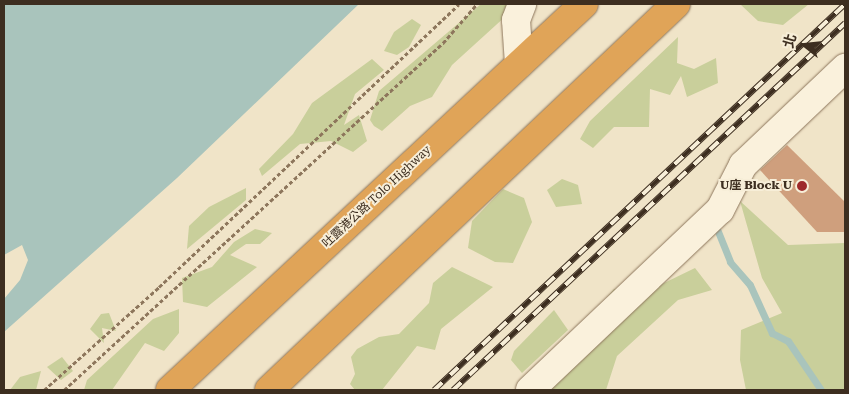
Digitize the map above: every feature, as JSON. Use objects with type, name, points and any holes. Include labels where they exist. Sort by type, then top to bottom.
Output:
[{"type":"highway","name":"吐露港公路 Tolo Highway","points":[[170,390],[584,4]]},
{"type":"highway","points":[[268,390],[676,4]]},
{"type":"lane","points":[[519,64],[516,20],[522,4]]},
{"type":"lane","points":[[530,390],[720,210],[743,165],[845,68]]},
{"type":"path","points":[[44,390],[160,287],[459,4]]},
{"type":"path","points":[[64,390],[443,43],[477,4]]},
{"type":"green space","points":[[481,4],[510,4],[507,15],[452,65],[432,97],[410,106],[382,131],[374,126],[370,120],[379,91]]},
{"type":"green space","points":[[740,4],[809,4],[783,25],[758,21]]},
{"type":"green space","points":[[412,19],[421,25],[409,47],[397,55],[384,51],[394,32]]},
{"type":"green space","points":[[678,37],[677,63],[694,69],[716,58],[718,83],[687,97],[681,76],[670,95],[650,89],[649,127],[614,127],[593,148],[580,139],[590,121]]},
{"type":"green space","points":[[372,59],[384,70],[355,94],[344,125],[359,115],[367,141],[353,152],[331,141],[300,144],[262,176],[259,169],[293,134],[312,103]]},
{"type":"green space","points":[[562,179],[578,185],[582,204],[556,207],[547,190]]},
{"type":"green space","points":[[246,188],[246,200],[187,249],[189,226],[209,207]]},
{"type":"green space","points":[[503,189],[524,198],[532,222],[513,263],[495,262],[468,248],[472,221]]},
{"type":"green space","points":[[740,201],[788,245],[845,243],[845,390],[746,390],[740,360],[741,330],[782,313],[762,278]]},
{"type":"green space","points":[[255,229],[272,233],[260,244],[246,244],[230,255],[257,267],[207,307],[183,302],[182,278],[212,267],[234,242]]},
{"type":"green space","points":[[452,267],[493,287],[441,329],[435,350],[417,346],[382,390],[355,390],[350,384],[355,374],[351,357],[357,349],[379,337],[399,334],[429,303],[433,283]]},
{"type":"green space","points":[[695,268],[712,290],[678,300],[617,356],[606,390],[531,390],[614,289],[662,284]]},
{"type":"green space","points":[[179,309],[179,333],[164,351],[145,343],[112,390],[84,390],[87,380],[153,319]]},
{"type":"green space","points":[[554,310],[568,330],[522,373],[511,360],[514,351]]},
{"type":"green space","points":[[109,313],[116,331],[102,328],[104,343],[90,329],[101,314]]},
{"type":"green space","points":[[62,357],[73,371],[61,380],[47,367]]},
{"type":"green space","points":[[41,371],[36,390],[10,390],[20,377]]},
{"type":"water","points":[[4,4],[359,4],[177,178],[4,332],[4,299],[20,280],[28,260],[22,245],[4,255]]},
{"type":"building","name":"U座 Block U","points":[[787,145],[845,202],[845,232],[817,232],[760,170]]},
{"type":"waterway","points":[[717,229],[730,262],[750,285],[772,333],[788,341],[821,390]]},
{"type":"railway","points":[[434,390],[845,4]]},
{"type":"railway","points":[[453,390],[845,23]]},
{"type":"place","name":"U座 Block U","points":[[802,186]]}]
